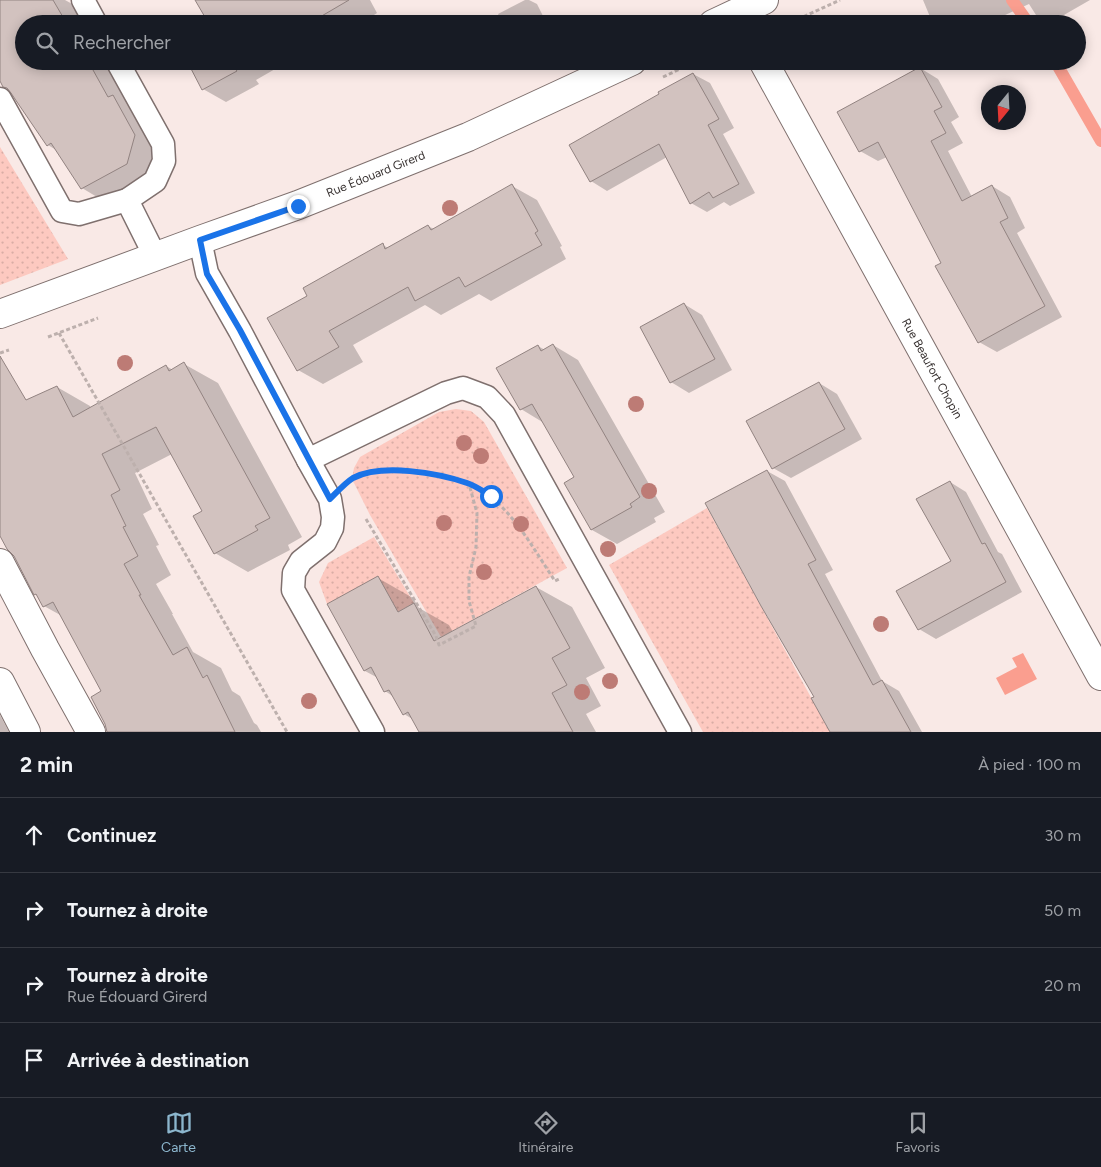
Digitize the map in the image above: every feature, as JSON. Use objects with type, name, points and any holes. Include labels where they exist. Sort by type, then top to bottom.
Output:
[{"type":"street","points":[[744,15],[764,0]]},
{"type":"street","name":"Rue Édouard Girerd","points":[[0,314],[155,256],[298,206],[468,137],[613,70]]},
{"type":"street","name":"Rue Beaufort Chopin","points":[[768,70],[1101,676]]},
{"type":"street","points":[[0,564],[91,732]]},
{"type":"street","points":[[0,682],[26,732]]},
{"type":"lane","points":[[82,0],[91,15]]},
{"type":"lane","points":[[0,99],[62,211],[79,214],[127,200],[155,181],[164,161],[163,144],[122,70]]},
{"type":"lane","points":[[127,200],[155,256]]},
{"type":"lane","points":[[200,240],[207,274],[240,330],[330,499],[333,517],[332,528],[325,542],[301,561],[294,573],[293,590],[373,732]]},
{"type":"lane","points":[[308,460],[446,392],[463,388],[487,397],[504,415],[680,732]]},
{"type":"path","points":[[808,15],[840,0]]},
{"type":"path","points":[[59,333],[287,732]]},
{"type":"path","points":[[330,499],[352,479],[364,474],[392,470],[434,474],[470,484],[491,496],[512,516],[555,580],[587,566]]},
{"type":"path","points":[[330,499],[356,503],[436,636],[439,645],[476,626],[468,601],[469,577],[476,547],[477,513],[470,484]]},
{"type":"shaded area","points":[[0,147],[68,259],[0,285]]},
{"type":"shaded area","points":[[456,409],[471,411],[484,422],[567,568],[441,637],[370,515],[352,479],[354,468],[360,457],[439,412]]},
{"type":"shaded area","points":[[707,508],[830,732],[703,732],[609,565]]},
{"type":"shaded area","points":[[374,537],[414,603],[398,612],[327,604],[319,582],[328,563]]},
{"type":"shaded area","points":[[1023,653],[1037,679],[1005,695],[996,678],[1017,667],[1012,658]]},
{"type":"building","points":[[0,0],[53,0],[62,15],[15,15],[15,70],[93,70],[108,97],[113,95],[135,135],[127,164],[81,189],[51,143],[47,146],[11,93],[7,88],[3,87],[0,81]]},
{"type":"building","points":[[195,0],[349,0],[323,15],[204,15]]},
{"type":"building","points":[[192,70],[237,71],[202,90]]},
{"type":"building","points":[[914,70],[922,70],[942,107],[934,111],[946,133],[931,141],[962,201],[992,185],[1008,218],[1000,222],[1045,306],[978,343],[935,266],[941,263],[878,142],[859,152],[837,112]]},
{"type":"building","points":[[693,73],[719,119],[708,125],[739,184],[713,198],[709,192],[690,204],[659,144],[590,182],[569,145]]},
{"type":"building","points":[[512,184],[538,231],[535,233],[542,245],[465,287],[459,277],[415,301],[408,287],[329,331],[339,347],[297,371],[267,318],[307,296],[303,288],[383,243],[385,249],[428,225],[431,230]]},
{"type":"building","points":[[684,303],[715,359],[670,383],[640,327]]},
{"type":"building","points":[[553,344],[640,497],[630,504],[632,507],[591,530],[564,483],[574,477],[532,404],[520,410],[496,368],[538,345],[541,351]]},
{"type":"building","points":[[0,356],[26,400],[57,386],[73,417],[166,365],[169,371],[184,362],[270,518],[255,526],[258,530],[214,554],[193,516],[202,511],[156,427],[102,454],[120,490],[111,495],[126,526],[123,527],[138,556],[124,564],[173,655],[187,647],[203,678],[207,675],[235,732],[107,732],[105,724],[91,697],[101,691],[53,602],[43,607],[36,594],[34,595],[14,556],[7,549],[0,536]]},
{"type":"building","points":[[819,382],[845,429],[772,469],[746,421]]},
{"type":"building","points":[[767,470],[816,560],[808,564],[873,685],[882,680],[911,732],[830,732],[811,698],[814,697],[761,606],[705,503]]},
{"type":"building","points":[[950,481],[982,544],[985,543],[1006,582],[918,630],[896,591],[951,561],[916,499]]},
{"type":"building","points":[[378,576],[398,612],[414,603],[434,641],[536,586],[570,648],[552,658],[567,685],[552,693],[573,732],[419,732],[408,712],[403,715],[389,690],[384,692],[371,667],[364,671],[327,604]]},
{"type":"waterway","points":[[1012,0],[1023,15]]},
{"type":"waterway","points":[[1060,70],[1101,141]]},
{"type":"route","points":[[298,206],[200,240],[207,274],[240,330],[330,499],[352,479],[364,474],[392,470],[434,474],[470,484],[491,496]]}]
